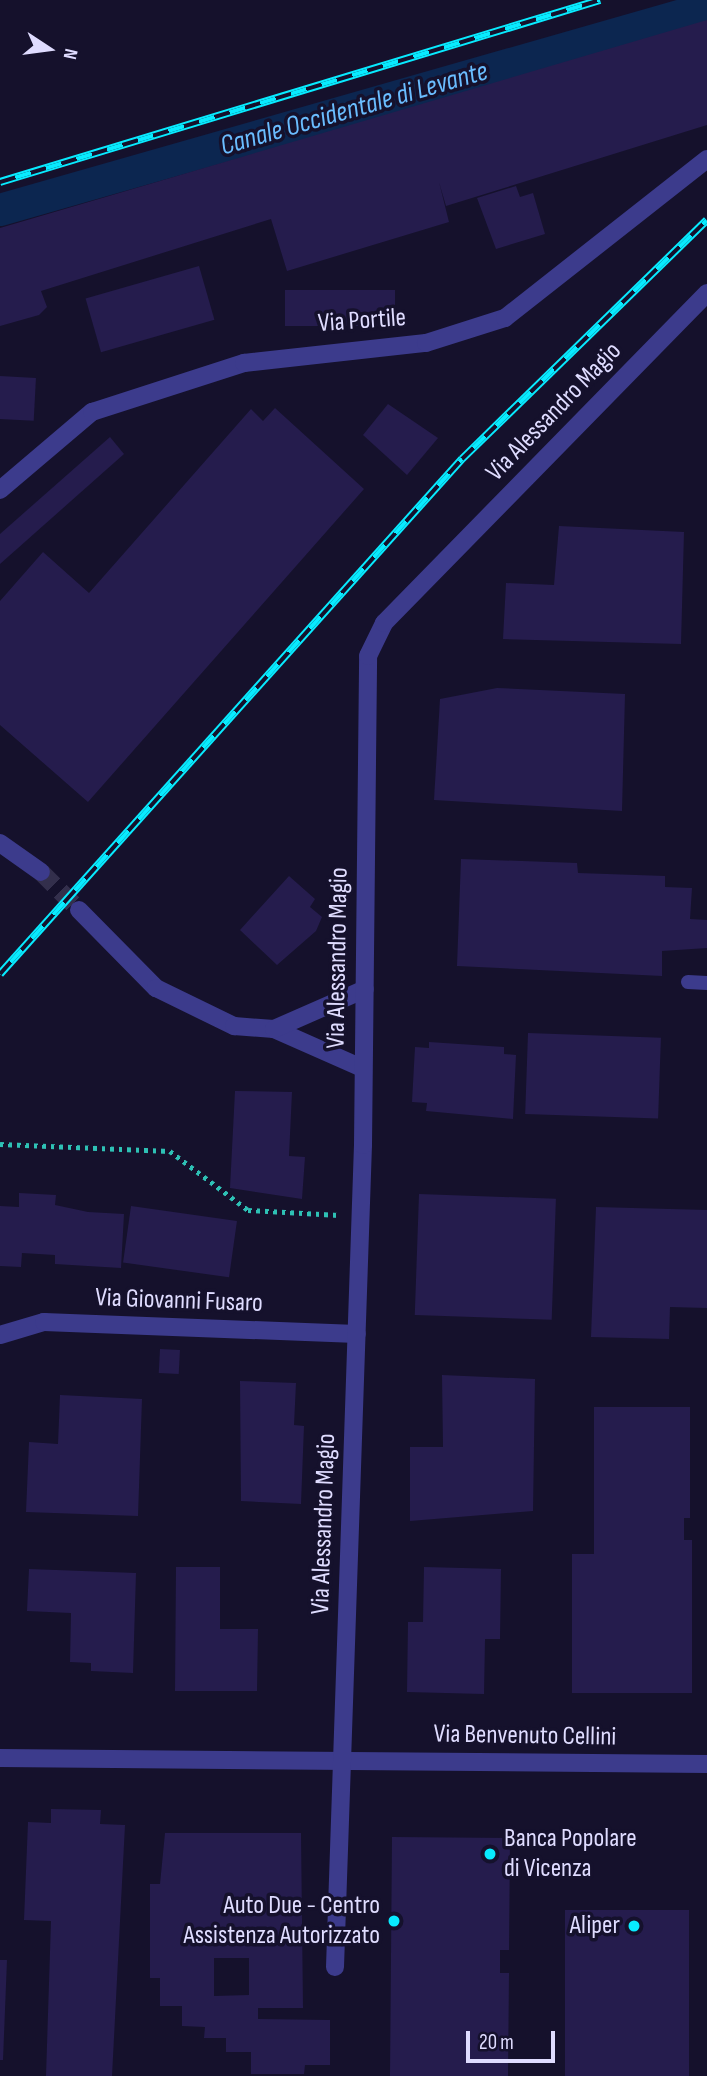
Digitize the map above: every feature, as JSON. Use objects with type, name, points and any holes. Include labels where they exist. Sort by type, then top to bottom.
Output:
[{"type":"street","name":"Via Portile","points":[[0,490],[92,412],[244,363],[426,343],[505,318],[707,159]]},
{"type":"street","name":"Via Alessandro Magio","points":[[343,1759],[361,1216],[368,656],[384,623],[707,293]]},
{"type":"street","points":[[0,843],[37,877]]},
{"type":"street","points":[[75,914],[156,988],[234,1026],[274,1029],[362,1068]]},
{"type":"street","points":[[274,1029],[365,989]]},
{"type":"street","name":"Via Giovanni Fusaro","points":[[0,1335],[44,1322],[357,1334]]},
{"type":"street","name":"Via Benvenuto Cellini","points":[[0,1758],[707,1764]]},
{"type":"street","points":[[335,1968],[343,1759]]},
{"type":"lane","points":[[688,982],[707,983]]},
{"type":"path","points":[[0,1144],[170,1151],[248,1210],[361,1216]]},
{"type":"building","points":[[707,20],[707,125],[446,206],[439,182],[449,222],[287,271],[271,219],[41,291],[47,307],[39,315],[0,326],[0,228]]},
{"type":"building","points":[[516,186],[520,197],[533,193],[545,234],[496,249],[477,198]]},
{"type":"building","points":[[199,266],[214,320],[101,352],[86,299]]},
{"type":"building","points":[[285,290],[395,290],[395,326],[285,326]]},
{"type":"building","points":[[0,376],[36,378],[34,421],[0,419]]},
{"type":"building","points":[[388,404],[438,438],[407,475],[363,435]]},
{"type":"building","points":[[275,408],[364,489],[88,802],[0,725],[0,601],[43,552],[89,593],[251,409],[263,421]]},
{"type":"building","points":[[110,437],[124,454],[0,564],[0,534]]},
{"type":"building","points":[[559,526],[684,532],[681,644],[503,639],[506,583],[554,585]]},
{"type":"building","points":[[497,688],[625,694],[622,811],[434,800],[440,699]]},
{"type":"building","points":[[461,859],[577,863],[578,873],[665,876],[665,887],[692,888],[690,919],[707,920],[707,948],[662,951],[662,976],[457,966]]},
{"type":"building","points":[[289,876],[315,899],[310,907],[322,917],[316,931],[277,965],[240,930]]},
{"type":"building","points":[[528,1033],[661,1038],[658,1119],[525,1114]]},
{"type":"building","points":[[429,1042],[504,1047],[504,1054],[516,1055],[513,1119],[426,1111],[427,1103],[412,1102],[415,1047],[429,1048]]},
{"type":"building","points":[[235,1091],[292,1092],[289,1156],[305,1157],[302,1199],[230,1188]]},
{"type":"building","points":[[19,1193],[56,1195],[55,1205],[88,1212],[124,1214],[121,1268],[55,1264],[55,1255],[22,1253],[21,1267],[0,1266],[0,1206],[19,1207]]},
{"type":"building","points":[[419,1194],[556,1199],[552,1320],[415,1315]]},
{"type":"building","points":[[131,1206],[237,1221],[229,1277],[123,1262]]},
{"type":"building","points":[[596,1207],[707,1210],[707,1308],[670,1307],[669,1339],[591,1337]]},
{"type":"building","points":[[160,1349],[180,1350],[179,1374],[159,1373]]},
{"type":"building","points":[[442,1375],[535,1379],[533,1511],[410,1521],[410,1447],[443,1447]]},
{"type":"building","points":[[240,1381],[296,1383],[294,1425],[304,1426],[301,1504],[241,1501]]},
{"type":"building","points":[[60,1395],[142,1399],[138,1516],[26,1512],[29,1442],[58,1444]]},
{"type":"building","points":[[594,1407],[690,1407],[690,1518],[684,1518],[684,1540],[692,1540],[692,1693],[572,1693],[572,1554],[594,1554]]},
{"type":"building","points":[[176,1567],[220,1567],[220,1629],[258,1629],[257,1691],[175,1691]]},
{"type":"building","points":[[424,1567],[501,1569],[500,1639],[485,1639],[484,1694],[407,1692],[408,1622],[423,1622]]},
{"type":"building","points":[[29,1569],[136,1573],[133,1673],[91,1671],[91,1663],[70,1662],[71,1613],[27,1611]]},
{"type":"building","points":[[51,1809],[101,1810],[100,1824],[125,1825],[112,2076],[46,2076],[51,1921],[24,1920],[28,1822],[51,1823]]},
{"type":"building","points":[[165,1833],[301,1833],[303,2008],[258,2008],[258,2019],[330,2020],[330,2065],[305,2065],[304,2074],[251,2074],[251,2052],[226,2052],[226,2038],[204,2038],[205,2027],[182,2026],[182,2006],[160,2006],[160,1978],[150,1978],[150,1884],[160,1884]],"holes":[[[214,1958],[249,1958],[249,1995],[214,1996]]]},
{"type":"building","points":[[392,1837],[510,1838],[509,1950],[500,1950],[500,1973],[509,1973],[508,2076],[390,2076]]},
{"type":"building","points":[[565,1910],[689,1910],[689,2076],[565,2076]]},
{"type":"building","points":[[0,1960],[7,1960],[3,2060],[0,2060]]},
{"type":"waterway","name":"Canale Occidentale di Levante","points":[[0,210],[707,8]]},
{"type":"tunnel","points":[[41,872],[79,910]]},
{"type":"railway","points":[[0,182],[600,0]]},
{"type":"railway","points":[[0,974],[462,459],[707,220]]},
{"type":"place","name":"Banca Popolare di Vicenza","points":[[490,1854]]},
{"type":"place","name":"Auto Due - Centro Assistenza Autorizzato","points":[[394,1921]]},
{"type":"place","name":"Aliper","points":[[634,1926]]}]
